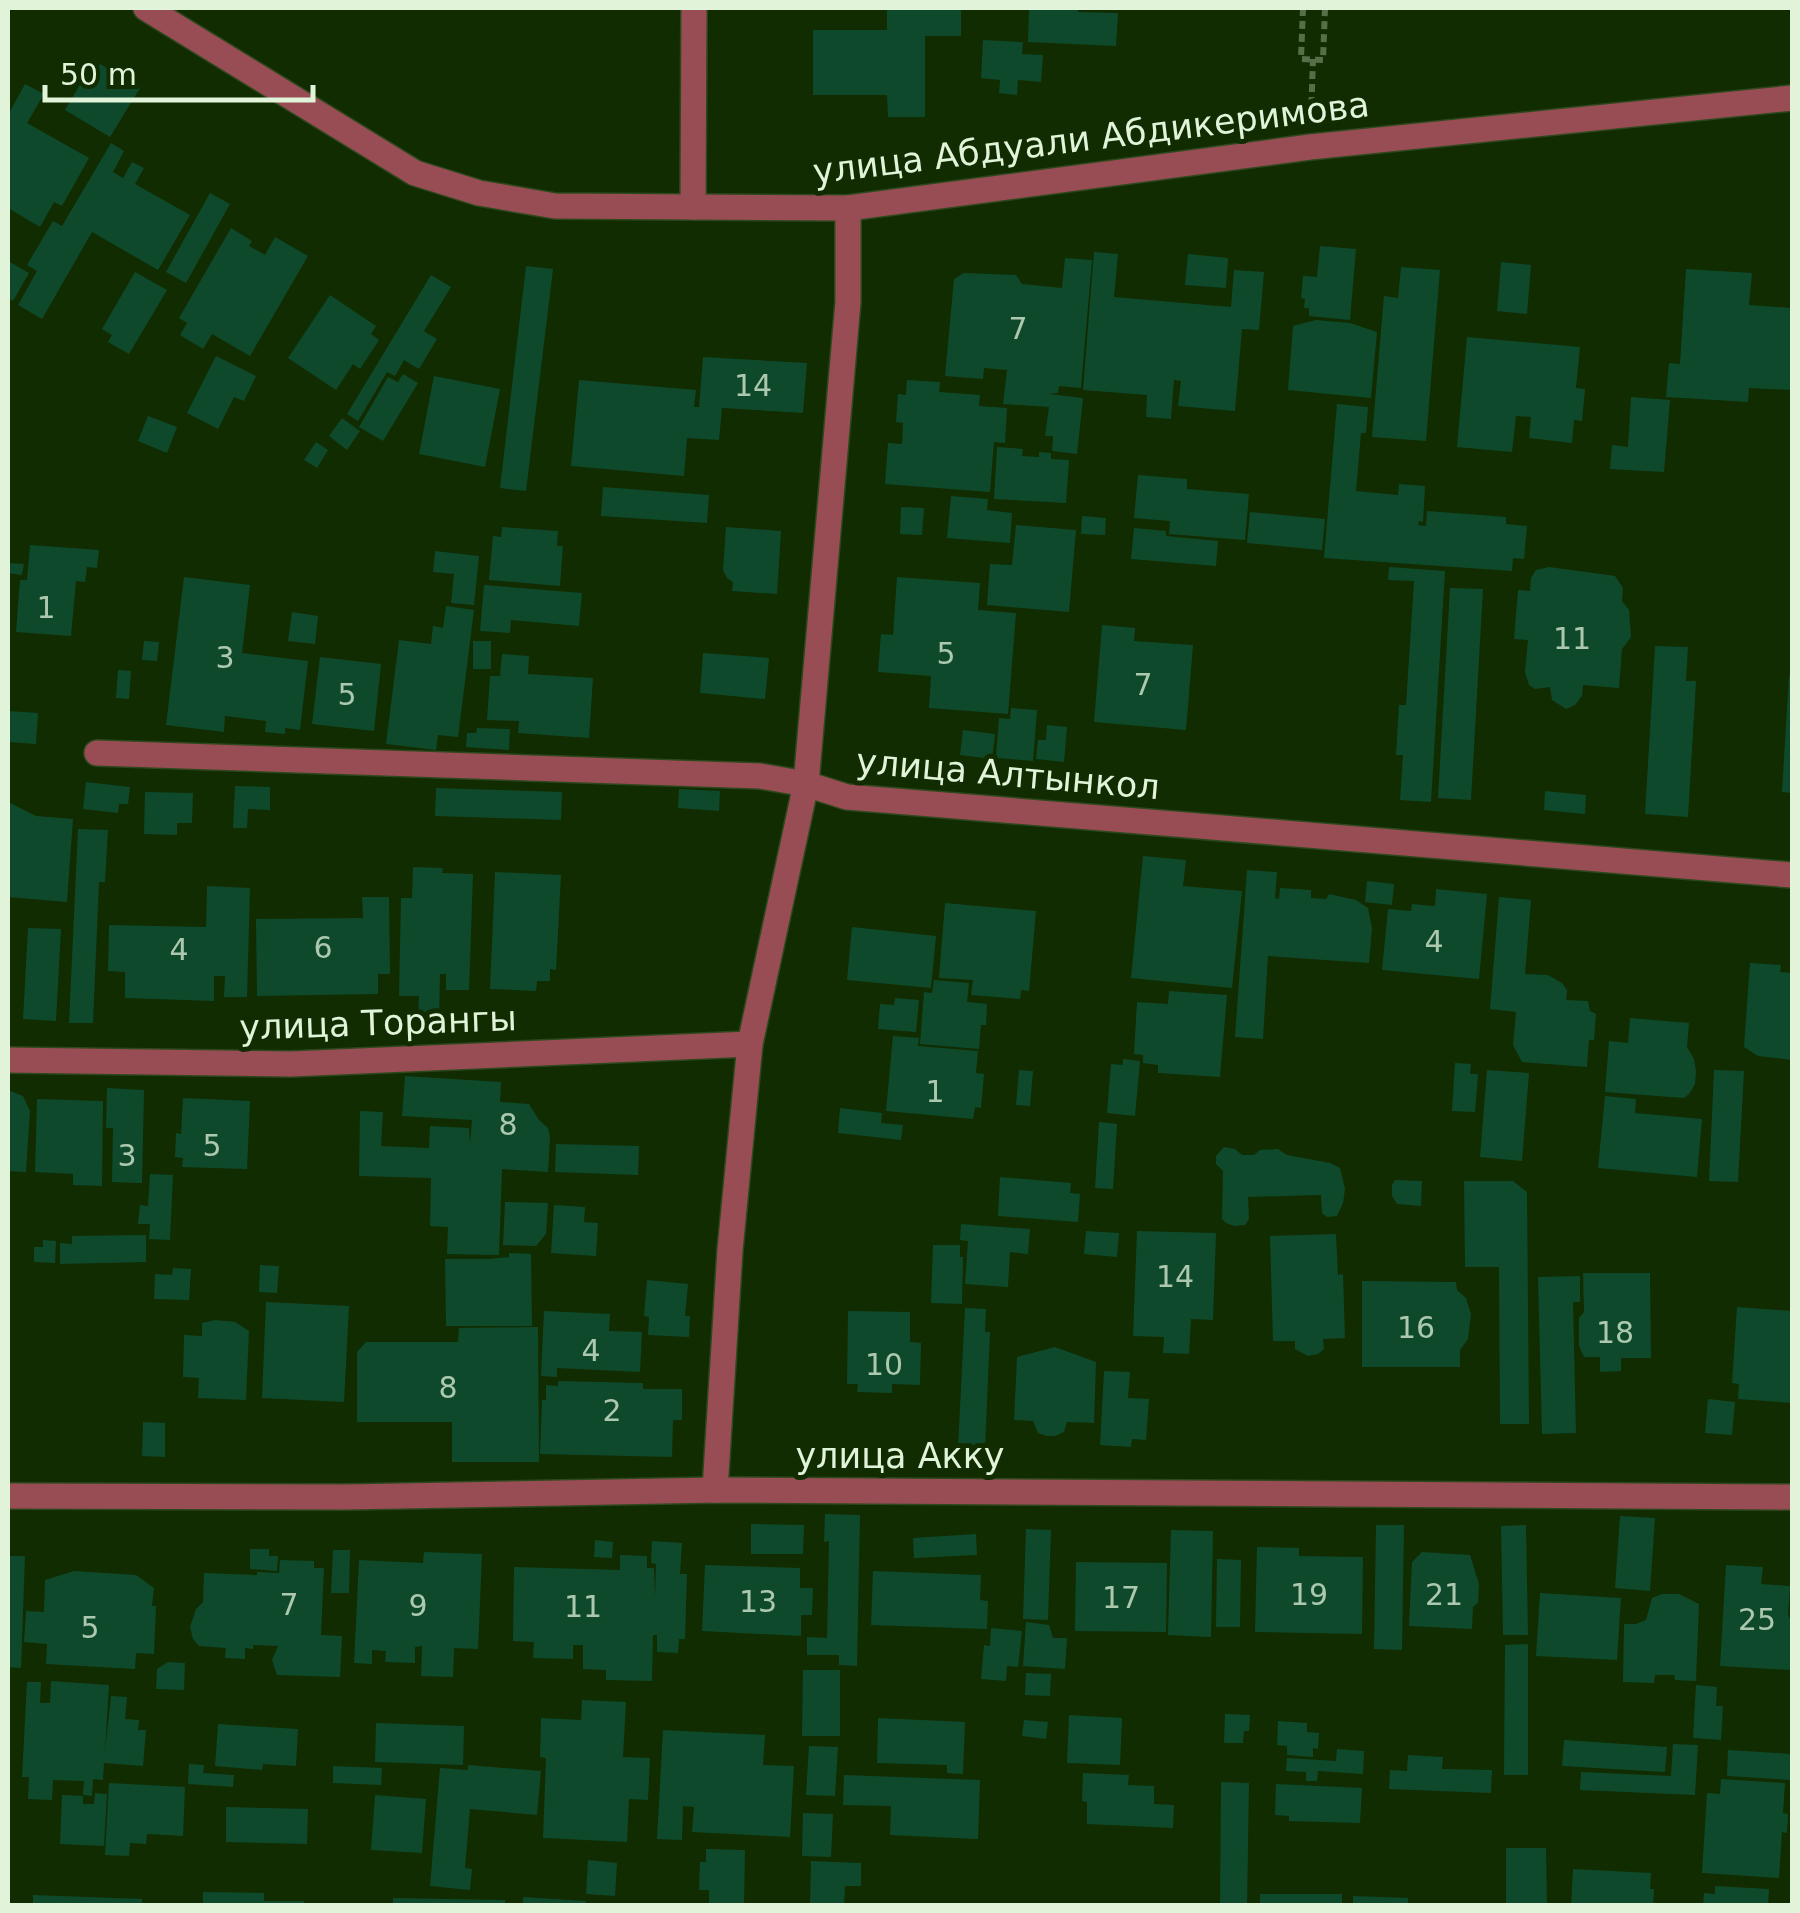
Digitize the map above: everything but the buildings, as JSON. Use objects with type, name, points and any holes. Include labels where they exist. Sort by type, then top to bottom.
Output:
[{"type":"street","name":"улица Абдуали Абдикеримова","points":[[146,8],[415,172],[479,193],[555,206],[848,208],[1310,147],[1792,98]]},
{"type":"street","points":[[693,207],[694,8]]},
{"type":"street","points":[[715,1490],[730,1250],[750,1044],[806,784],[848,302],[848,208]]},
{"type":"street","name":"улица Алтынкол","points":[[97,753],[760,776],[806,784],[846,797],[1792,875]]},
{"type":"street","name":"улица Торангы","points":[[8,1060],[291,1064],[750,1044]]},
{"type":"street","name":"улица Акку","points":[[8,1496],[346,1497],[715,1490],[1792,1497]]},
{"type":"path","points":[[1303,8],[1301,59],[1323,60],[1326,8]]},
{"type":"path","points":[[1310,147],[1313,59]]}]
